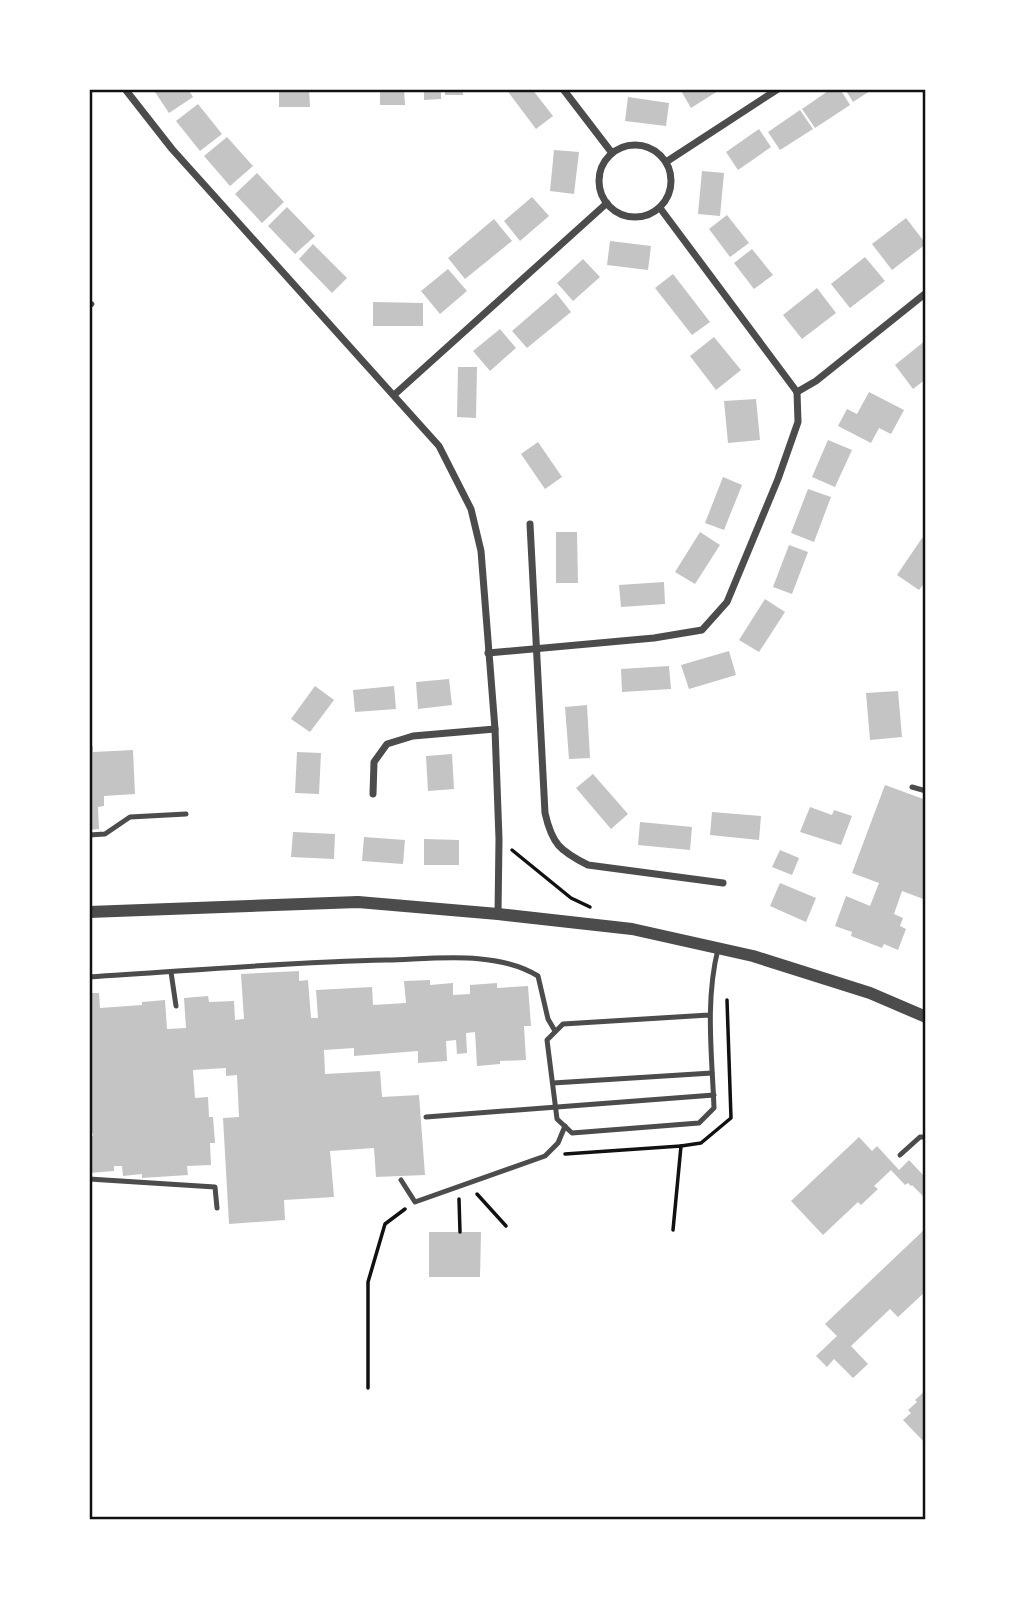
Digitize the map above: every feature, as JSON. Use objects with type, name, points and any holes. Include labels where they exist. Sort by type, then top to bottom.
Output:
[{"type":"street","points":[[125,89],[173,149],[439,446],[471,509],[481,551],[495,729],[499,839],[498,914]]},
{"type":"street","points":[[563,89],[612,153]]},
{"type":"street","points":[[666,162],[778,89]]},
{"type":"street","points":[[628,145],[641,145],[653,149],[666,162],[671,173],[672,186],[668,198],[660,208],[650,215],[625,217],[607,203],[598,187],[599,174],[612,153],[628,145]]},
{"type":"street","points":[[394,395],[607,203]]},
{"type":"street","points":[[488,653],[654,638],[702,630],[727,603],[778,479],[797,422],[797,392],[660,208]]},
{"type":"street","points":[[797,392],[816,382],[926,293]]},
{"type":"street","points":[[530,524],[545,813],[550,836],[568,855],[588,865],[723,883]]},
{"type":"street","points":[[373,794],[373,762],[387,744],[413,736],[495,729]]},
{"type":"street","points":[[89,912],[358,902],[632,929],[753,956],[870,993],[925,1015]]},
{"type":"lane","points":[[912,788],[926,791]]},
{"type":"lane","points":[[89,835],[105,834],[130,817],[186,814]]},
{"type":"lane","points":[[709,1015],[562,1024],[547,1040],[557,1119],[572,1133],[699,1123],[714,1108],[709,1015],[718,948]]},
{"type":"lane","points":[[89,977],[300,962],[478,959],[524,968],[538,976],[548,1019],[555,1031]]},
{"type":"lane","points":[[171,972],[176,1006]]},
{"type":"lane","points":[[553,1083],[712,1073]]},
{"type":"lane","points":[[426,1117],[714,1095]]},
{"type":"lane","points":[[401,1180],[415,1202],[545,1156],[558,1143],[565,1126]]},
{"type":"lane","points":[[900,1155],[920,1137],[926,1137]]},
{"type":"lane","points":[[89,1179],[215,1186],[217,1208]]},
{"type":"path","points":[[499,839],[571,898],[596,909]]},
{"type":"path","points":[[545,1156],[681,1146],[673,1230]]},
{"type":"path","points":[[467,1183],[506,1226]]},
{"type":"path","points":[[459,1186],[460,1232]]},
{"type":"path","points":[[368,1388],[369,1282],[385,1224],[415,1202]]},
{"type":"building","points":[[153,89],[188,89],[193,97],[169,113]]},
{"type":"building","points":[[279,89],[309,89],[310,107],[279,107]]},
{"type":"building","points":[[380,89],[404,89],[405,105],[380,105]]},
{"type":"building","points":[[424,89],[441,89],[441,99],[424,100]]},
{"type":"building","points":[[445,89],[463,89],[463,95],[445,95]]},
{"type":"building","points":[[506,89],[532,89],[553,116],[536,129]]},
{"type":"building","points":[[680,89],[721,89],[691,108]]},
{"type":"building","points":[[831,89],[840,89],[850,105],[815,128],[802,109]]},
{"type":"building","points":[[845,89],[873,89],[853,102]]},
{"type":"building","points":[[628,97],[669,103],[666,126],[625,121]]},
{"type":"building","points":[[198,104],[222,134],[200,151],[176,121]]},
{"type":"building","points":[[800,110],[813,129],[780,150],[768,132]]},
{"type":"building","points":[[759,129],[771,147],[738,170],[726,152]]},
{"type":"building","points":[[227,137],[253,166],[230,186],[204,156]]},
{"type":"building","points":[[554,150],[579,152],[574,194],[550,191]]},
{"type":"building","points":[[702,171],[724,173],[720,216],[698,214]]},
{"type":"building","points":[[257,173],[284,202],[262,223],[235,194]]},
{"type":"building","points":[[532,197],[549,216],[520,241],[504,221]]},
{"type":"building","points":[[287,207],[315,236],[295,254],[268,226]]},
{"type":"building","points":[[727,215],[749,243],[730,257],[709,229]]},
{"type":"building","points":[[906,218],[926,244],[892,270],[872,244]]},
{"type":"building","points":[[494,219],[512,241],[465,279],[448,258]]},
{"type":"building","points":[[610,241],[651,246],[648,270],[607,265]]},
{"type":"building","points":[[313,244],[347,278],[332,293],[299,259]]},
{"type":"building","points":[[752,249],[773,275],[754,289],[734,263]]},
{"type":"building","points":[[865,257],[885,281],[850,308],[831,284]]},
{"type":"building","points":[[583,259],[600,277],[573,301],[557,283]]},
{"type":"building","points":[[448,269],[467,291],[440,314],[421,291]]},
{"type":"building","points":[[673,274],[710,322],[692,335],[655,288]]},
{"type":"building","points":[[817,288],[836,313],[802,339],[783,315]]},
{"type":"building","points":[[556,293],[571,312],[527,348],[512,331]]},
{"type":"building","points":[[373,302],[423,303],[423,326],[373,326]]},
{"type":"building","points":[[500,329],[516,348],[490,371],[473,351]]},
{"type":"building","points":[[714,337],[741,370],[716,390],[690,356]]},
{"type":"building","points":[[926,340],[926,379],[913,389],[895,365]]},
{"type":"building","points":[[458,367],[477,367],[476,418],[457,417]]},
{"type":"building","points":[[869,392],[904,410],[891,434],[879,428],[871,443],[838,426],[847,409],[857,414]]},
{"type":"building","points":[[756,399],[760,440],[728,443],[724,401]]},
{"type":"building","points":[[828,440],[852,450],[835,487],[812,477]]},
{"type":"building","points":[[538,442],[562,477],[545,489],[521,454]]},
{"type":"building","points":[[723,477],[742,485],[724,530],[705,523]]},
{"type":"building","points":[[808,489],[831,497],[814,542],[791,533]]},
{"type":"building","points":[[556,532],[577,532],[578,583],[556,583]]},
{"type":"building","points":[[700,532],[720,545],[695,584],[675,572]]},
{"type":"building","points":[[922,538],[926,540],[926,581],[919,590],[897,575]]},
{"type":"building","points":[[789,545],[808,552],[792,594],[773,587]]},
{"type":"building","points":[[664,582],[665,604],[621,607],[619,585]]},
{"type":"building","points":[[765,599],[785,612],[759,652],[739,640]]},
{"type":"building","points":[[729,651],[736,675],[689,689],[681,665]]},
{"type":"building","points":[[669,666],[671,689],[622,692],[621,669]]},
{"type":"building","points":[[449,679],[452,705],[418,709],[416,682]]},
{"type":"building","points":[[315,686],[334,700],[310,732],[291,719]]},
{"type":"building","points":[[394,686],[396,709],[355,712],[353,690]]},
{"type":"building","points":[[898,691],[902,737],[870,740],[866,693]]},
{"type":"building","points":[[587,705],[590,758],[569,759],[565,707]]},
{"type":"building","points":[[93,746],[93,752],[133,750],[135,794],[104,796],[104,806],[98,807],[99,829],[89,830],[89,747]]},
{"type":"building","points":[[297,752],[321,753],[319,794],[295,793]]},
{"type":"building","points":[[452,754],[454,789],[428,791],[426,756]]},
{"type":"building","points":[[593,774],[628,814],[611,829],[576,788]]},
{"type":"building","points":[[885,785],[926,800],[926,900],[902,891],[894,914],[903,918],[900,926],[906,929],[898,950],[884,944],[882,948],[851,936],[852,932],[835,926],[846,896],[870,906],[879,883],[852,873]]},
{"type":"building","points":[[810,807],[832,815],[834,810],[852,816],[841,845],[800,832]]},
{"type":"building","points":[[712,812],[761,816],[759,840],[710,835]]},
{"type":"building","points":[[640,822],[692,827],[690,850],[638,845]]},
{"type":"building","points":[[293,832],[335,834],[334,859],[291,857]]},
{"type":"building","points":[[364,837],[405,840],[403,864],[362,861]]},
{"type":"building","points":[[424,839],[459,840],[459,865],[424,865]]},
{"type":"building","points":[[780,850],[799,858],[792,875],[772,867]]},
{"type":"building","points":[[780,883],[816,898],[806,922],[770,906]]},
{"type":"building","points":[[299,971],[299,981],[308,980],[311,1018],[318,1018],[316,990],[372,987],[373,1005],[406,1003],[404,981],[430,980],[430,985],[453,983],[453,995],[470,994],[470,985],[497,983],[497,988],[528,986],[531,1026],[524,1026],[526,1060],[500,1061],[500,1064],[477,1066],[475,1032],[466,1033],[467,1053],[457,1054],[456,1040],[446,1041],[447,1061],[418,1063],[418,1051],[354,1056],[354,1048],[324,1050],[325,1074],[380,1071],[382,1097],[419,1095],[425,1175],[376,1177],[374,1148],[330,1151],[334,1197],[284,1200],[285,1220],[229,1224],[223,1118],[239,1117],[237,1075],[226,1076],[226,1068],[193,1070],[195,1098],[208,1097],[209,1117],[213,1117],[215,1143],[210,1143],[211,1165],[187,1166],[188,1175],[142,1178],[142,1174],[123,1176],[122,1166],[114,1166],[114,1171],[89,1173],[89,1136],[93,1136],[93,1133],[89,1133],[89,993],[99,993],[100,1008],[142,1005],[142,1002],[165,1000],[167,1029],[186,1028],[184,998],[208,996],[209,1002],[234,1001],[235,1020],[244,1019],[241,974]]},
{"type":"building","points":[[859,1137],[872,1151],[877,1146],[899,1170],[909,1160],[923,1175],[926,1173],[926,1199],[912,1185],[905,1185],[891,1170],[874,1186],[878,1189],[861,1205],[858,1202],[823,1235],[791,1201]]},
{"type":"building","points":[[926,1228],[926,1291],[898,1317],[890,1309],[851,1346],[868,1364],[853,1378],[834,1359],[827,1367],[816,1356],[837,1336],[825,1324]]},
{"type":"building","points":[[429,1232],[481,1232],[480,1277],[429,1277]]},
{"type":"building","points":[[926,1390],[926,1444],[903,1420],[911,1413],[908,1410],[917,1402],[915,1400]]}]
